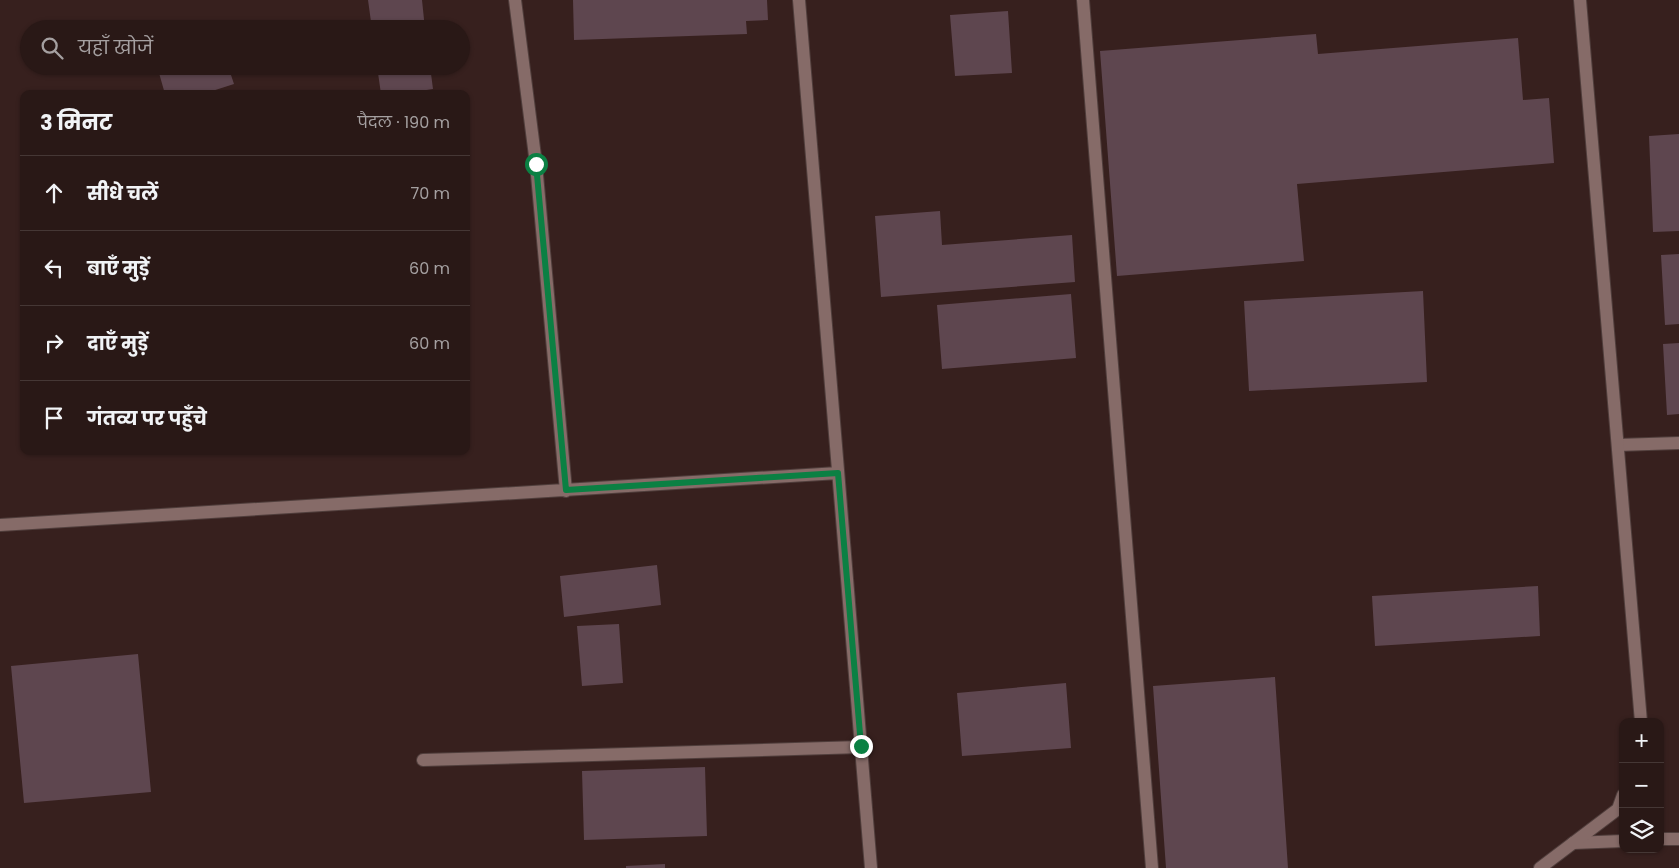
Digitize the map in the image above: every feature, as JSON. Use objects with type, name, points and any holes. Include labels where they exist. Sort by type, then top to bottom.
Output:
[{"type":"street","points":[[515,0],[536,164],[566,490]]},
{"type":"street","points":[[799,0],[871,868]]},
{"type":"street","points":[[1083,0],[1152,868]]},
{"type":"street","points":[[1580,0],[1641,718]]},
{"type":"street","points":[[1618,444],[1679,443]]},
{"type":"street","points":[[0,525],[838,473]]},
{"type":"street","points":[[423,760],[861,746]]},
{"type":"street","points":[[1540,868],[1618,809],[1619,806]]},
{"type":"street","points":[[1664,840],[1679,839]]},
{"type":"street","points":[[1573,843],[1619,841]]},
{"type":"building","points":[[368,0],[422,0],[424,20],[371,20]]},
{"type":"building","points":[[573,0],[767,0],[768,20],[746,21],[747,34],[574,40]]},
{"type":"building","points":[[1008,11],[1012,73],[955,76],[950,15]]},
{"type":"building","points":[[1316,34],[1318,54],[1518,38],[1523,100],[1549,98],[1554,163],[1297,184],[1304,261],[1117,276],[1100,51]]},
{"type":"building","points":[[160,75],[231,75],[234,84],[215,90],[164,90]]},
{"type":"building","points":[[378,75],[431,75],[433,89],[380,90]]},
{"type":"building","points":[[1679,134],[1679,231],[1653,232],[1649,136]]},
{"type":"building","points":[[940,211],[942,245],[1072,235],[1075,282],[881,297],[875,216]]},
{"type":"building","points":[[1679,254],[1679,324],[1665,325],[1661,255]]},
{"type":"building","points":[[1423,291],[1427,382],[1249,391],[1244,301]]},
{"type":"building","points":[[1071,294],[1076,358],[942,369],[937,305]]},
{"type":"building","points":[[1679,343],[1679,414],[1667,415],[1663,344]]},
{"type":"building","points":[[657,565],[661,605],[564,617],[560,576]]},
{"type":"building","points":[[1538,586],[1540,636],[1375,646],[1372,596]]},
{"type":"building","points":[[619,624],[623,683],[582,686],[577,626]]},
{"type":"building","points":[[138,654],[151,792],[24,803],[11,666]]},
{"type":"building","points":[[1275,677],[1288,868],[1166,868],[1153,686]]},
{"type":"building","points":[[1066,683],[1071,748],[962,756],[957,693]]},
{"type":"building","points":[[705,767],[707,836],[584,840],[582,771]]},
{"type":"building","points":[[665,864],[665,868],[626,868],[626,866]]},
{"type":"route","points":[[536,164],[566,490],[838,473],[861,746]]}]
